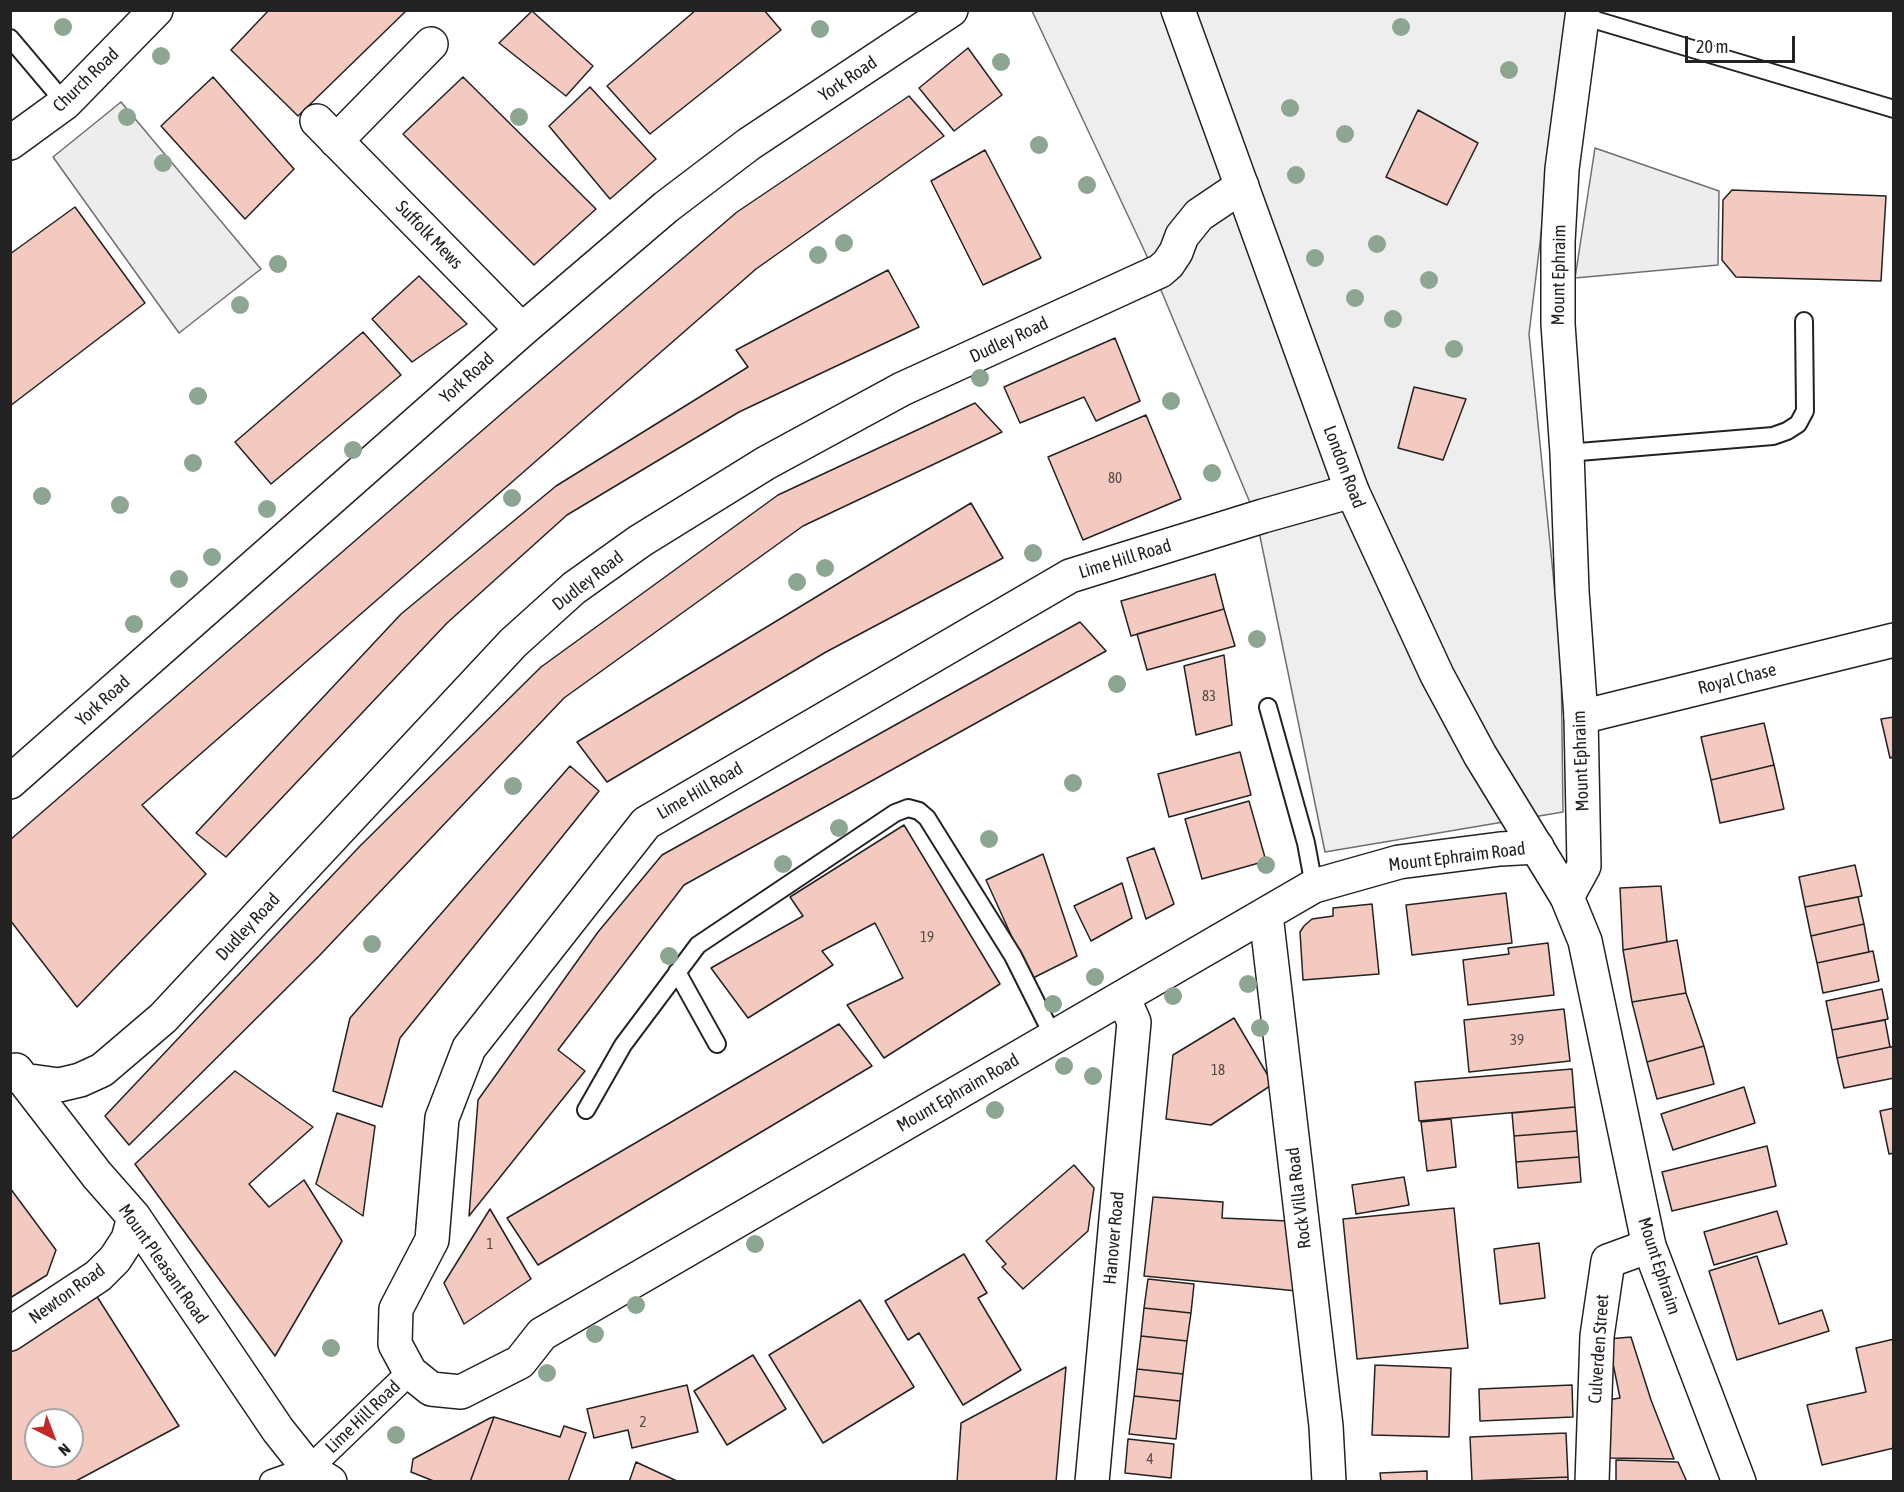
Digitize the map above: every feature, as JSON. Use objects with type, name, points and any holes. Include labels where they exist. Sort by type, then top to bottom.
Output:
[{"type":"main road","name":"Church Road","points":[[10,143],[65,103],[156,10]]},
{"type":"main road","name":"York Road","points":[[10,782],[522,330],[666,207],[740,151],[951,10]]},
{"type":"main road","name":"London Road","points":[[1178,10],[1352,491],[1437,675],[1480,755],[1567,897]]},
{"type":"main road","name":"Mount Ephraim","points":[[1582,13],[1562,169],[1558,242],[1558,324],[1568,453],[1572,591],[1581,717],[1584,866],[1567,897],[1585,941],[1649,1246],[1739,1482]]},
{"type":"main road","name":"Suffolk Mews","points":[[430,44],[326,131],[522,330]]},
{"type":"main road","name":"Dudley Road","points":[[17,1071],[59,1085],[80,1080],[102,1070],[163,1018],[513,643],[574,588],[640,541],[766,462],[849,417],[902,389],[1160,271],[1168,264],[1182,236],[1199,215],[1242,186]]},
{"type":"main road","name":"Lime Hill Road","points":[[410,1372],[395,1344],[396,1309],[432,1240],[442,1118],[469,1048],[645,823],[1070,576],[1352,491]]},
{"type":"main road","name":"Royal Chase","points":[[1581,717],[1893,640]]},
{"type":"main road","name":"Mount Ephraim Road","points":[[410,1372],[431,1389],[461,1392],[520,1362],[542,1334],[1314,886],[1399,862],[1500,849],[1537,848]]},
{"type":"main road","name":"Rock Villa Road","points":[[1266,915],[1326,1426],[1329,1482]]},
{"type":"main road","name":"Hanover Road","points":[[1092,1482],[1134,1022],[1123,997]]},
{"type":"main road","name":"Mount Pleasant Road","points":[[17,1071],[97,1175],[134,1217],[246,1386],[278,1430],[320,1475]]},
{"type":"main road","name":"Newton Road","points":[[10,1334],[98,1276],[115,1259],[128,1239],[134,1217]]},
{"type":"main road","name":"Culverden Street","points":[[1592,1482],[1597,1336],[1608,1262],[1649,1246]]},
{"type":"street","name":"Lime Hill Road","points":[[320,1475],[410,1372]]},
{"type":"street","points":[[272,1482],[320,1475]]},
{"type":"lane","points":[[1582,13],[1893,109]]},
{"type":"lane","points":[[10,38],[65,103]]},
{"type":"lane","points":[[1568,453],[1773,436],[1787,431],[1798,424],[1805,411],[1804,321]]},
{"type":"lane","points":[[1268,707],[1306,843],[1314,886]]},
{"type":"lane","points":[[586,1110],[623,1045],[698,945],[895,813],[908,808],[919,810],[927,818],[1013,956],[1054,1038]]},
{"type":"lane","points":[[677,972],[717,1044]]},
{"type":"shaded area","points":[[1032,11],[1568,11],[1529,334],[1561,653],[1563,812],[1325,852],[1256,517],[1145,252]]},
{"type":"shaded area","points":[[121,102],[261,269],[179,333],[53,157]]},
{"type":"shaded area","points":[[1595,148],[1719,191],[1718,265],[1575,278]]},
{"type":"building","points":[[269,10],[407,10],[298,116],[231,50]]},
{"type":"building","points":[[696,10],[764,10],[781,30],[650,134],[607,86]]},
{"type":"building","points":[[532,11],[593,66],[566,96],[499,43]]},
{"type":"building","points":[[968,48],[1002,95],[954,131],[919,88]]},
{"type":"building","points":[[213,77],[294,169],[245,219],[161,126]]},
{"type":"building","points":[[463,77],[596,209],[534,265],[403,134]]},
{"type":"building","points":[[590,87],[656,159],[610,199],[549,126]]},
{"type":"building","points":[[909,96],[944,136],[756,269],[142,805],[206,874],[77,1007],[10,920],[10,840],[737,212]]},
{"type":"building","points":[[1418,110],[1478,143],[1447,205],[1386,177]]},
{"type":"building","points":[[985,150],[1041,258],[983,285],[931,181]]},
{"type":"building","points":[[1732,190],[1886,196],[1881,281],[1736,277],[1722,260],[1723,200]]},
{"type":"building","points":[[75,207],[145,303],[10,406],[10,254]]},
{"type":"building","points":[[888,270],[919,327],[739,412],[567,515],[447,623],[226,857],[196,833],[401,614],[556,486],[748,367],[736,350]]},
{"type":"building","points":[[419,276],[467,324],[412,362],[372,319]]},
{"type":"building","points":[[363,332],[401,375],[271,484],[235,442]]},
{"type":"building","points":[[1115,338],[1140,401],[1096,421],[1084,397],[1020,423],[1004,387]]},
{"type":"building","points":[[1414,387],[1466,399],[1443,460],[1398,448]]},
{"type":"building","points":[[975,403],[1002,432],[803,526],[564,698],[319,956],[129,1145],[105,1116],[360,846],[541,667],[778,495]]},
{"type":"building","points":[[1146,415],[1181,499],[1083,540],[1048,457]]},
{"type":"building","points":[[971,503],[1003,558],[826,652],[607,782],[577,742]]},
{"type":"building","points":[[1215,574],[1224,609],[1131,636],[1121,601]]},
{"type":"building","points":[[1224,609],[1235,646],[1147,670],[1137,634]]},
{"type":"building","points":[[1080,622],[1106,651],[684,885],[558,1050],[585,1071],[469,1216],[478,1100],[598,932],[662,855]]},
{"type":"building","points":[[1224,655],[1232,725],[1196,735],[1184,666]]},
{"type":"building","points":[[1894,717],[1894,757],[1890,758],[1881,719]]},
{"type":"building","points":[[1764,723],[1774,765],[1711,780],[1701,737]]},
{"type":"building","points":[[1240,752],[1251,795],[1169,817],[1158,774]]},
{"type":"building","points":[[1774,765],[1784,809],[1720,823],[1711,780]]},
{"type":"building","points":[[570,766],[599,791],[400,1038],[382,1107],[333,1091],[350,1018]]},
{"type":"building","points":[[1249,801],[1266,861],[1202,879],[1185,819]]},
{"type":"building","points":[[904,825],[1000,984],[884,1058],[847,1005],[903,978],[875,923],[822,951],[833,965],[748,1018],[711,968],[803,916],[790,897]]},
{"type":"building","points":[[1154,848],[1174,904],[1146,919],[1127,858]]},
{"type":"building","points":[[1043,854],[1077,956],[1031,979],[986,880]]},
{"type":"building","points":[[1855,865],[1862,896],[1805,907],[1799,877]]},
{"type":"building","points":[[1122,883],[1132,918],[1091,941],[1074,906]]},
{"type":"building","points":[[1661,886],[1667,942],[1623,950],[1620,888]]},
{"type":"building","points":[[1506,893],[1512,943],[1412,955],[1406,905]]},
{"type":"building","points":[[1858,897],[1864,924],[1811,936],[1805,907]]},
{"type":"building","points":[[1372,904],[1379,974],[1303,980],[1300,932],[1304,926],[1312,919],[1333,916],[1333,908]]},
{"type":"building","points":[[1864,924],[1869,952],[1817,963],[1811,936]]},
{"type":"building","points":[[1677,940],[1686,993],[1632,1002],[1623,950]]},
{"type":"building","points":[[1548,943],[1554,995],[1468,1005],[1463,960],[1509,954],[1508,948]]},
{"type":"building","points":[[1873,951],[1879,981],[1823,993],[1817,963]]},
{"type":"building","points":[[1882,989],[1888,1019],[1832,1030],[1826,1001]]},
{"type":"building","points":[[1686,993],[1704,1046],[1647,1062],[1632,1002]]},
{"type":"building","points":[[1564,1009],[1570,1061],[1469,1072],[1464,1020]]},
{"type":"building","points":[[1234,1018],[1273,1084],[1211,1125],[1166,1119],[1173,1055]]},
{"type":"building","points":[[1885,1020],[1890,1047],[1837,1058],[1832,1030]]},
{"type":"building","points":[[839,1024],[872,1066],[538,1265],[507,1218]]},
{"type":"building","points":[[1704,1046],[1714,1084],[1657,1099],[1647,1062]]},
{"type":"building","points":[[1894,1047],[1894,1078],[1844,1088],[1837,1058]]},
{"type":"building","points":[[1572,1069],[1575,1107],[1419,1121],[1415,1082]]},
{"type":"building","points":[[235,1071],[313,1127],[249,1184],[269,1207],[304,1180],[342,1241],[275,1356],[135,1164]]},
{"type":"building","points":[[1744,1087],[1755,1123],[1673,1150],[1661,1114]]},
{"type":"building","points":[[1575,1107],[1577,1131],[1514,1136],[1512,1113]]},
{"type":"building","points":[[1894,1108],[1894,1153],[1889,1154],[1880,1111]]},
{"type":"building","points":[[337,1113],[375,1126],[363,1216],[316,1184]]},
{"type":"building","points":[[1451,1119],[1456,1167],[1427,1171],[1421,1122]]},
{"type":"building","points":[[1577,1131],[1579,1157],[1516,1162],[1514,1136]]},
{"type":"building","points":[[1767,1146],[1776,1186],[1672,1211],[1662,1172]]},
{"type":"building","points":[[1579,1157],[1581,1182],[1518,1188],[1516,1162]]},
{"type":"building","points":[[1074,1165],[1094,1188],[1088,1231],[1023,1289],[1002,1267],[1006,1264],[986,1241]]},
{"type":"building","points":[[1404,1177],[1409,1205],[1356,1214],[1352,1185]]},
{"type":"building","points":[[10,1188],[56,1250],[47,1275],[10,1298]]},
{"type":"building","points":[[1153,1197],[1223,1202],[1222,1218],[1288,1221],[1297,1291],[1144,1276]]},
{"type":"building","points":[[1454,1208],[1468,1348],[1357,1359],[1343,1219]]},
{"type":"building","points":[[490,1209],[531,1279],[464,1324],[444,1283]]},
{"type":"building","points":[[1777,1211],[1787,1244],[1714,1265],[1704,1232]]},
{"type":"building","points":[[1539,1243],[1545,1298],[1500,1304],[1494,1249]]},
{"type":"building","points":[[964,1254],[987,1293],[978,1298],[1021,1370],[963,1405],[919,1333],[908,1340],[885,1301]]},
{"type":"building","points":[[1757,1256],[1779,1324],[1822,1310],[1829,1331],[1737,1360],[1709,1271]]},
{"type":"building","points":[[1148,1279],[1194,1284],[1191,1313],[1144,1308]]},
{"type":"building","points":[[96,1295],[179,1426],[74,1482],[10,1482],[10,1351]]},
{"type":"building","points":[[860,1300],[914,1387],[823,1443],[769,1355]]},
{"type":"building","points":[[1144,1308],[1191,1313],[1187,1341],[1141,1336]]},
{"type":"building","points":[[1141,1336],[1187,1341],[1183,1374],[1137,1369]]},
{"type":"building","points":[[1631,1337],[1651,1400],[1674,1459],[1609,1458],[1607,1400],[1620,1398],[1608,1339]]},
{"type":"building","points":[[1894,1339],[1894,1448],[1822,1465],[1807,1405],[1866,1392],[1856,1348]]},
{"type":"building","points":[[753,1355],[786,1409],[727,1445],[694,1391]]},
{"type":"building","points":[[1375,1365],[1451,1368],[1449,1437],[1372,1435]]},
{"type":"building","points":[[1066,1367],[1056,1482],[957,1482],[961,1423]]},
{"type":"building","points":[[1137,1369],[1183,1374],[1180,1401],[1134,1396]]},
{"type":"building","points":[[687,1385],[698,1432],[632,1448],[628,1430],[594,1438],[587,1409]]},
{"type":"building","points":[[1572,1385],[1573,1417],[1480,1421],[1479,1389]]},
{"type":"building","points":[[1134,1396],[1180,1401],[1176,1439],[1129,1434]]},
{"type":"building","points":[[494,1417],[560,1437],[564,1426],[586,1433],[568,1482],[470,1482]]},
{"type":"building","points":[[494,1417],[470,1482],[436,1482],[411,1472],[413,1459]]},
{"type":"building","points":[[1566,1433],[1568,1477],[1472,1481],[1470,1437]]},
{"type":"building","points":[[1128,1439],[1174,1444],[1171,1478],[1125,1473]]},
{"type":"building","points":[[1616,1460],[1678,1462],[1687,1482],[1616,1482]]},
{"type":"building","points":[[636,1462],[679,1482],[629,1482]]},
{"type":"building","points":[[1427,1471],[1427,1482],[1381,1482],[1380,1473]]},
{"type":"building","points":[[1568,1477],[1568,1482],[1472,1482],[1472,1481]]}]
